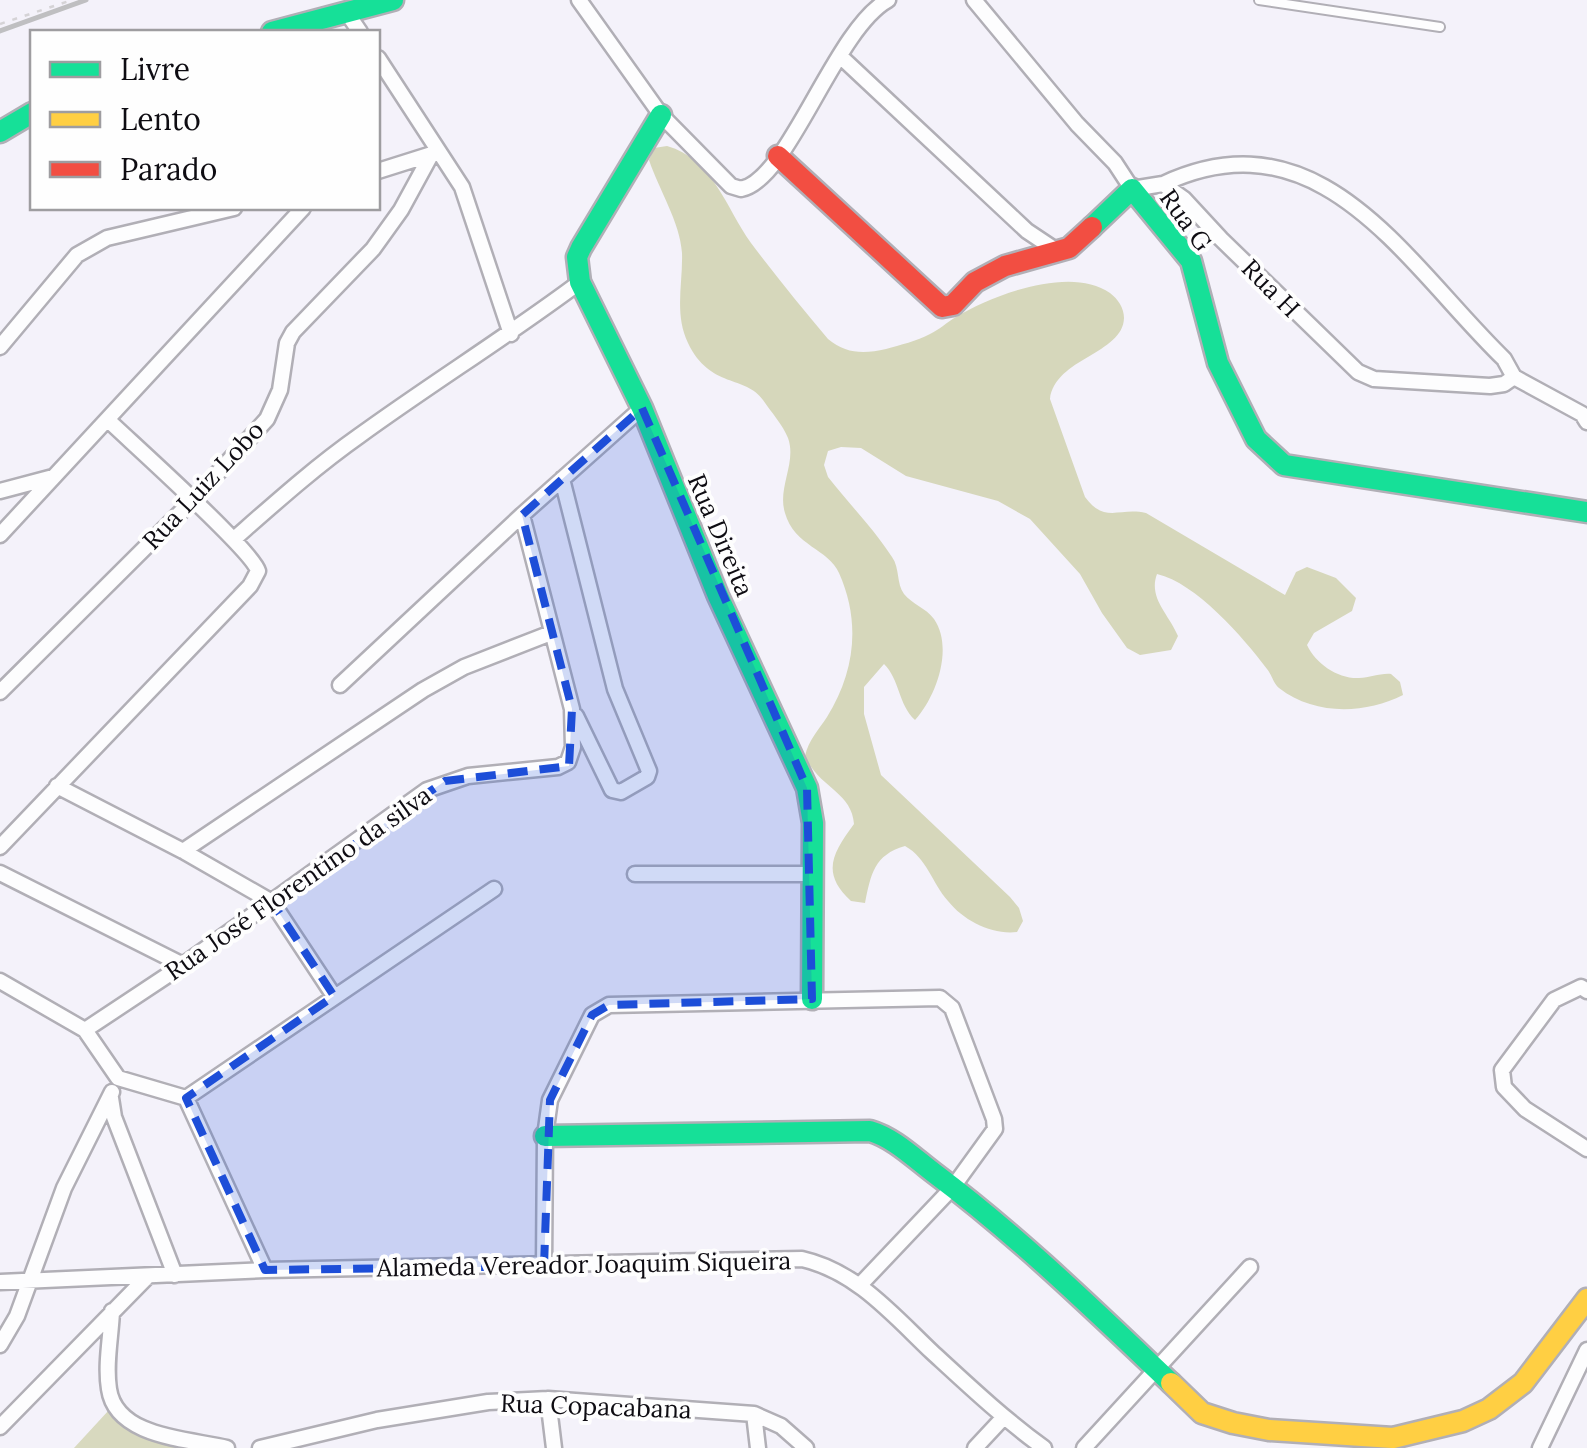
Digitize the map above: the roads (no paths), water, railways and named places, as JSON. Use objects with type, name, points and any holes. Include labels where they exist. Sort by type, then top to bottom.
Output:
[{"type":"street","points":[[280,30],[393,0]]},
{"type":"street","points":[[579,0],[661,115],[731,186],[740,189],[758,182],[862,23],[885,2]]},
{"type":"street","points":[[974,0],[1076,124],[1115,163],[1132,188],[1163,184],[1192,170],[1251,163],[1300,173],[1331,188],[1410,260],[1504,359],[1514,377],[1582,414],[1587,422]]},
{"type":"street","points":[[348,13],[359,30]]},
{"type":"street","points":[[840,56],[1027,230],[1064,251]]},
{"type":"street","points":[[380,61],[436,152],[462,186],[511,334]]},
{"type":"street","points":[[0,132],[30,114]]},
{"type":"street","points":[[234,538],[359,436],[511,334],[580,282],[580,248],[661,115]]},
{"type":"street","points":[[380,169],[436,152]]},
{"type":"street","name":"Rua Luiz Lobo","points":[[0,692],[192,501],[266,419],[280,390],[286,343],[293,332],[373,249],[436,152]]},
{"type":"street","name":"Rua G","points":[[778,156],[942,306],[953,305],[975,282],[1005,266],[1064,251],[1132,188],[1191,261],[1218,363],[1256,439],[1284,465],[1587,512]]},
{"type":"street","name":"Rua H","points":[[1163,184],[1184,199],[1358,372],[1374,380],[1490,386],[1504,384],[1514,377]]},
{"type":"street","points":[[0,348],[91,244],[226,210]]},
{"type":"street","points":[[0,535],[301,210]]},
{"type":"street","name":"Rua Direita","points":[[580,282],[642,408],[718,596],[807,788],[813,823],[812,999]]},
{"type":"street","points":[[340,686],[642,408]]},
{"type":"street","points":[[0,847],[250,586],[258,571],[256,563],[234,538],[108,420]]},
{"type":"street","points":[[0,491],[55,477]]},
{"type":"street","points":[[562,479],[610,672],[631,734],[649,770],[647,777],[621,792],[612,790],[572,708]]},
{"type":"street","name":"Rua José Florentino da silva","points":[[85,1030],[183,965],[427,790],[446,781],[565,765],[573,746],[572,708],[522,515]]},
{"type":"street","points":[[183,851],[423,690],[464,667],[551,633]]},
{"type":"street","points":[[57,786],[272,902],[334,996]]},
{"type":"street","points":[[0,873],[183,965]]},
{"type":"street","points":[[635,874],[812,874]]},
{"type":"street","points":[[115,1085],[186,1098],[494,889]]},
{"type":"street","points":[[0,981],[85,1030],[115,1085],[114,1116],[176,1275]]},
{"type":"street","points":[[1584,989],[1554,1000],[1502,1070],[1504,1087],[1526,1109],[1587,1148]]},
{"type":"street","points":[[544,1266],[545,1136],[550,1100],[598,1009],[609,1005],[940,998],[946,1001],[994,1118],[994,1129],[952,1187],[860,1285]]},
{"type":"street","points":[[0,1345],[17,1316],[64,1188],[115,1085]]},
{"type":"street","points":[[186,1098],[264,1270]]},
{"type":"street","points":[[545,1136],[870,1132],[884,1135],[1071,1288],[1202,1412],[1270,1430],[1393,1438],[1463,1422],[1522,1383],[1587,1298]]},
{"type":"street","name":"Alameda Vereador Joaquim Siqueira","points":[[0,1282],[264,1270],[802,1259],[820,1263],[860,1285],[1003,1418],[1044,1448]]},
{"type":"street","points":[[1084,1448],[1158,1372],[1250,1267]]},
{"type":"street","points":[[0,1428],[147,1277]]},
{"type":"street","points":[[112,1311],[108,1386],[118,1412],[146,1429],[227,1448]]},
{"type":"street","points":[[1540,1448],[1587,1350]]},
{"type":"street","points":[[548,1399],[554,1448]]},
{"type":"street","name":"Rua Copacabana","points":[[260,1448],[445,1407],[548,1399],[754,1414],[781,1426],[806,1448]]},
{"type":"street","points":[[754,1414],[758,1448]]},
{"type":"street","points":[[975,1448],[1003,1418]]},
{"type":"lane","points":[[1258,0],[1440,27]]},
{"type":"railway","points":[[0,31],[86,0]]}]
